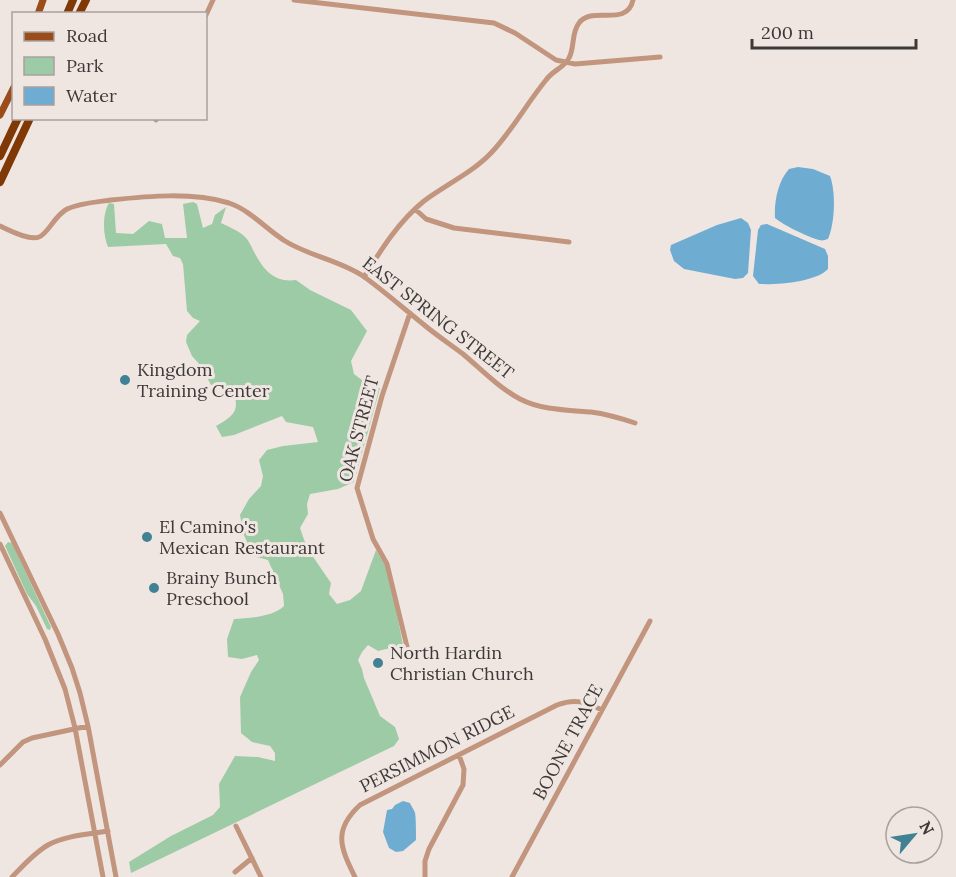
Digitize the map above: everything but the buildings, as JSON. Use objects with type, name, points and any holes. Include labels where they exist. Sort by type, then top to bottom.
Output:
[{"type":"highway","points":[[0,156],[17,120]]},
{"type":"highway","points":[[0,182],[29,120]]},
{"type":"main road","points":[[0,115],[12,91]]},
{"type":"street","points":[[294,0],[494,23],[515,33],[556,60],[566,63],[660,57]]},
{"type":"street","points":[[364,277],[400,225],[415,209],[489,155],[548,77],[566,63],[571,54],[580,21],[590,16],[626,12],[633,0]]},
{"type":"street","name":"EAST SPRING STREET","points":[[0,226],[30,238],[37,238],[44,234],[60,214],[74,206],[146,196],[212,199],[234,205],[297,248],[350,268],[364,277],[463,354],[507,392],[538,406],[607,415],[635,423]]},
{"type":"street","points":[[415,209],[426,219],[453,228],[569,242]]},
{"type":"street","name":"OAK STREET","points":[[409,655],[387,564],[373,539],[357,489],[382,396],[410,314]]},
{"type":"street","points":[[0,513],[67,656],[80,693],[116,877]]},
{"type":"street","points":[[0,544],[59,673],[68,698],[103,877]]},
{"type":"street","name":"BOONE TRACE","points":[[512,877],[650,621]]},
{"type":"street","name":"PERSIMMON RIDGE","points":[[355,877],[344,855],[342,832],[346,820],[360,805],[557,705],[568,701],[579,701],[602,710]]},
{"type":"street","points":[[0,765],[28,740],[41,735],[88,726]]},
{"type":"street","points":[[425,877],[426,855],[463,786],[464,769],[459,755]]},
{"type":"street","points":[[236,826],[261,877]]},
{"type":"street","points":[[12,877],[50,844],[108,831]]},
{"type":"street","points":[[235,872],[252,858]]},
{"type":"green space","points":[[193,202],[197,204],[203,228],[212,224],[215,215],[226,207],[221,223],[238,231],[246,238],[265,269],[275,277],[296,280],[310,290],[351,310],[367,331],[351,361],[354,374],[371,387],[380,388],[354,482],[338,489],[310,494],[307,504],[308,514],[300,528],[307,548],[331,583],[329,594],[337,604],[350,600],[361,591],[376,550],[385,565],[403,645],[378,651],[368,645],[358,660],[380,716],[395,727],[399,739],[394,746],[131,873],[129,862],[171,836],[213,815],[220,807],[219,784],[235,756],[258,757],[275,761],[275,753],[270,746],[252,742],[241,733],[240,697],[259,660],[257,655],[242,659],[228,657],[227,639],[234,619],[267,615],[284,606],[283,594],[268,560],[253,556],[244,535],[240,515],[249,499],[261,486],[263,476],[259,460],[267,450],[318,442],[313,427],[286,422],[282,416],[234,435],[222,437],[216,426],[234,413],[235,399],[233,392],[211,385],[201,366],[192,356],[186,342],[187,335],[200,321],[193,318],[187,311],[183,264],[180,258],[173,256],[166,244],[108,247],[104,225],[109,203],[114,204],[116,233],[133,234],[149,221],[162,224],[165,238],[187,238],[183,204]]},
{"type":"green space","points":[[8,542],[12,543],[51,627],[50,630],[47,629],[36,606],[27,594],[5,546]]},
{"type":"water","points":[[798,167],[813,169],[830,176],[834,207],[828,239],[820,240],[809,236],[775,218],[776,199],[782,179],[789,169]]},
{"type":"water","points":[[741,218],[748,223],[751,230],[748,273],[743,278],[735,279],[684,269],[674,261],[670,250],[671,245],[717,225]]},
{"type":"water","points":[[767,224],[825,249],[828,256],[828,269],[806,280],[759,284],[753,276],[758,230],[761,225]]},
{"type":"water","points":[[403,801],[410,803],[415,812],[416,840],[403,851],[396,852],[389,848],[383,832],[387,810]]},
{"type":"place","name":"Kingdom Training Center","points":[[125,380]]},
{"type":"place","name":"El Camino's Mexican Restaurant","points":[[147,537]]},
{"type":"place","name":"Brainy Bunch Preschool","points":[[154,588]]},
{"type":"place","name":"North Hardin Christian Church","points":[[378,663]]}]
